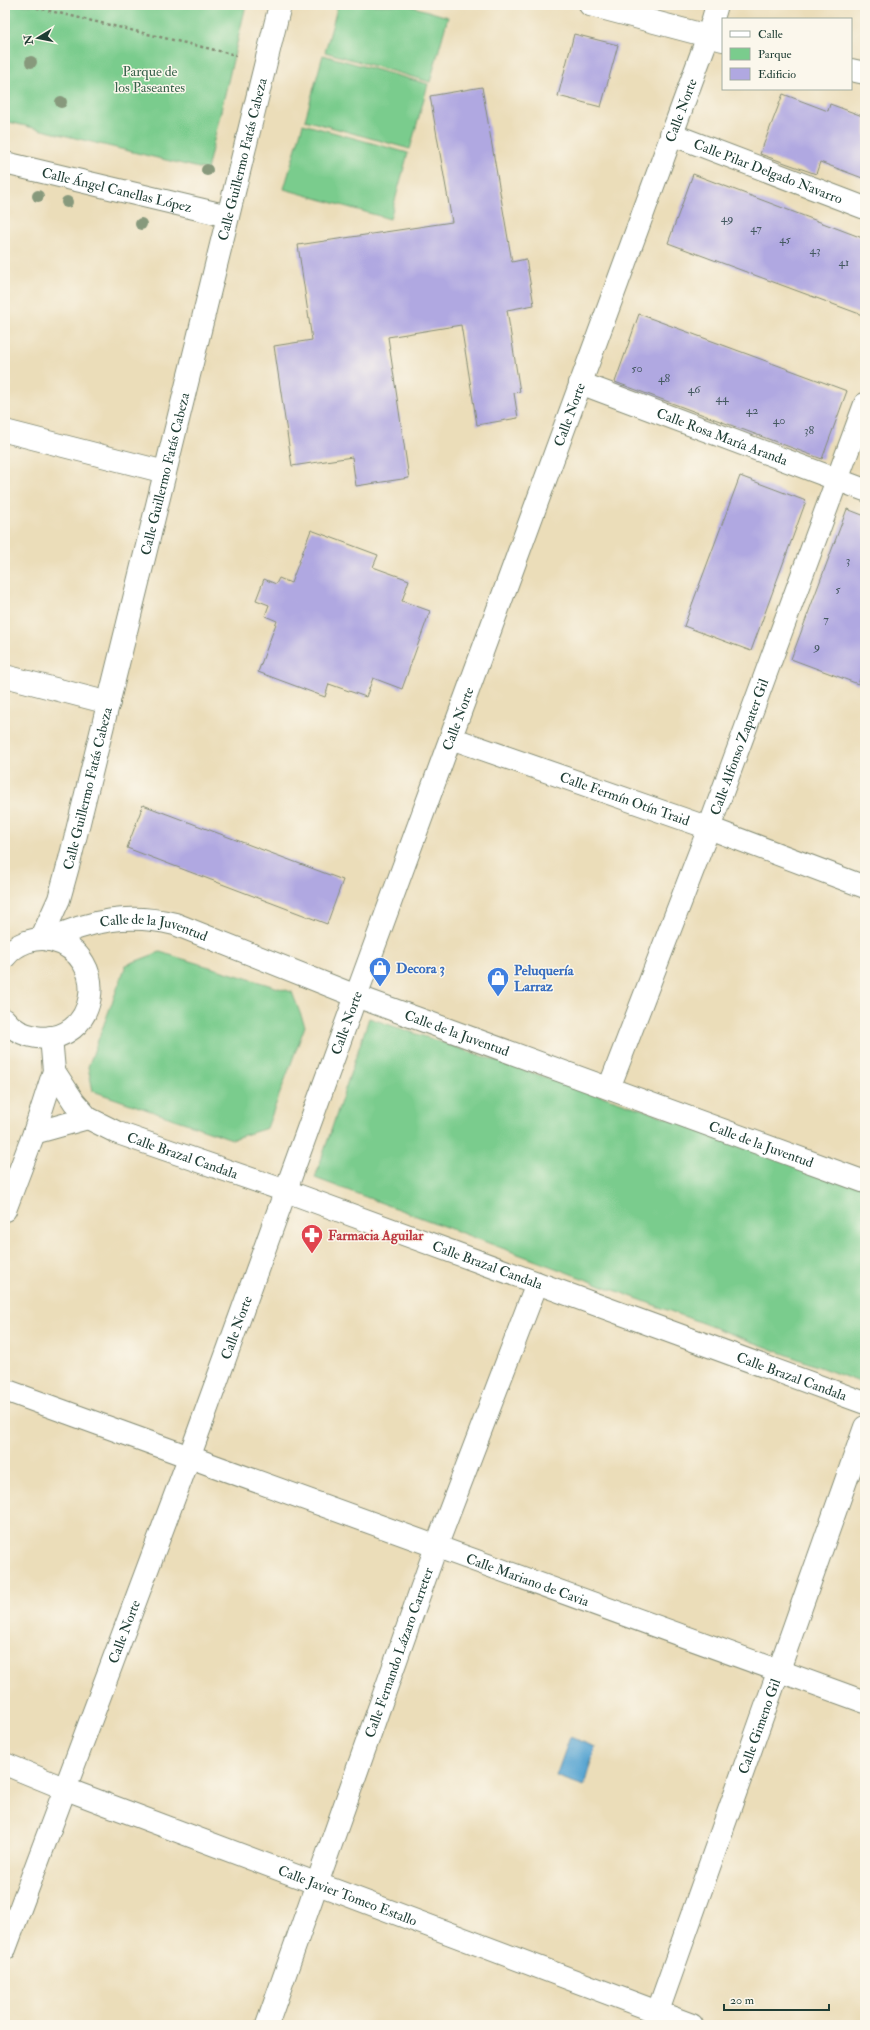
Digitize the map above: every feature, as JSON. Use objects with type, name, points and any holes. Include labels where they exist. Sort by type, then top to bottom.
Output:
[{"type":"street","name":"Calle Guillermo Fatás Cabeza","points":[[41,940],[59,898],[70,859],[280,5]]},
{"type":"street","points":[[590,5],[715,38]]},
{"type":"street","name":"Calle Norte","points":[[5,1949],[189,1458],[671,134],[715,38],[716,5]]},
{"type":"street","points":[[852,70],[865,73]]},
{"type":"street","name":"Calle Pilar Delgado Navarro","points":[[671,134],[865,208]]},
{"type":"street","name":"Calle Ángel Canellas López","points":[[5,163],[228,216]]},
{"type":"street","name":"Calle Rosa María Aranda","points":[[580,383],[865,490]]},
{"type":"street","name":"Calle Alfonso Zapater Gil","points":[[609,1088],[709,828],[865,404]]},
{"type":"street","points":[[5,431],[165,472]]},
{"type":"street","points":[[5,676],[109,703]]},
{"type":"street","name":"Calle Fermín Otín Traid","points":[[451,738],[709,828],[865,887]]},
{"type":"street","name":"Calle de la Juventud","points":[[5,957],[20,944],[41,940],[97,922],[126,918],[153,918],[175,924],[356,996],[865,1182]]},
{"type":"street","points":[[5,934],[66,946],[81,958],[88,969],[92,994],[88,1006],[78,1022],[63,1034],[51,1037],[28,1036],[6,1023]]},
{"type":"street","points":[[5,1210],[34,1133],[54,1071],[51,1037]]},
{"type":"street","name":"Calle Brazal Candala","points":[[54,1071],[71,1097],[88,1118],[118,1133],[286,1191],[865,1403]]},
{"type":"street","points":[[34,1133],[88,1118]]},
{"type":"street","name":"Calle Fernando Lázaro Carreter","points":[[267,2025],[436,1547],[537,1283]]},
{"type":"street","name":"Calle Mariano de Cavia","points":[[5,1390],[865,1702]]},
{"type":"street","name":"Calle Gimeno Gil","points":[[656,2018],[865,1427]]},
{"type":"street","name":"Calle Javier Tomeo Estallo","points":[[5,1764],[66,1789],[317,1883],[656,2018],[692,2025]]},
{"type":"path","points":[[25,5],[242,57]]},
{"type":"green space","name":"Parque de los Paseantes","points":[[5,5],[246,5],[207,170],[5,121]]},
{"type":"green space","points":[[338,5],[407,5],[448,17],[430,82],[325,52]]},
{"type":"green space","points":[[323,55],[428,84],[410,149],[305,120]]},
{"type":"green space","points":[[303,124],[408,153],[390,219],[284,189]]},
{"type":"green space","points":[[160,952],[292,992],[305,1026],[267,1128],[232,1139],[93,1091],[88,1067],[126,965]]},
{"type":"green space","points":[[369,1018],[865,1184],[865,1384],[315,1178]]},
{"type":"water","points":[[570,1737],[595,1747],[584,1786],[556,1776]]},
{"type":"building","points":[[574,34],[618,45],[601,107],[558,96]]},
{"type":"building","points":[[482,87],[512,262],[526,259],[534,305],[507,310],[520,392],[514,393],[518,418],[477,425],[461,325],[388,337],[409,478],[356,486],[352,457],[292,466],[274,346],[312,340],[298,245],[452,222],[430,96]]},
{"type":"building","points":[[783,94],[828,111],[830,104],[865,117],[865,179],[820,162],[816,174],[760,154]]},
{"type":"building","points":[[693,174],[865,239],[865,316],[668,243]]},
{"type":"building","points":[[639,314],[847,391],[822,459],[615,382]]},
{"type":"building","points":[[740,476],[806,501],[751,651],[684,626]]},
{"type":"building","points":[[847,509],[865,516],[865,665],[858,684],[791,659]]},
{"type":"building","points":[[311,530],[378,555],[373,567],[409,580],[402,601],[430,611],[402,689],[373,678],[366,697],[329,684],[325,697],[258,672],[277,621],[265,616],[269,605],[256,600],[264,579],[276,584],[279,578],[291,583]]},
{"type":"building","points":[[143,805],[343,880],[327,924],[127,848]]},
{"type":"place","name":"Decora 3","points":[[380,988]]},
{"type":"place","name":"Peluquería Larraz","points":[[498,998]]},
{"type":"place","name":"Farmacia Aguilar","points":[[312,1254]]}]
